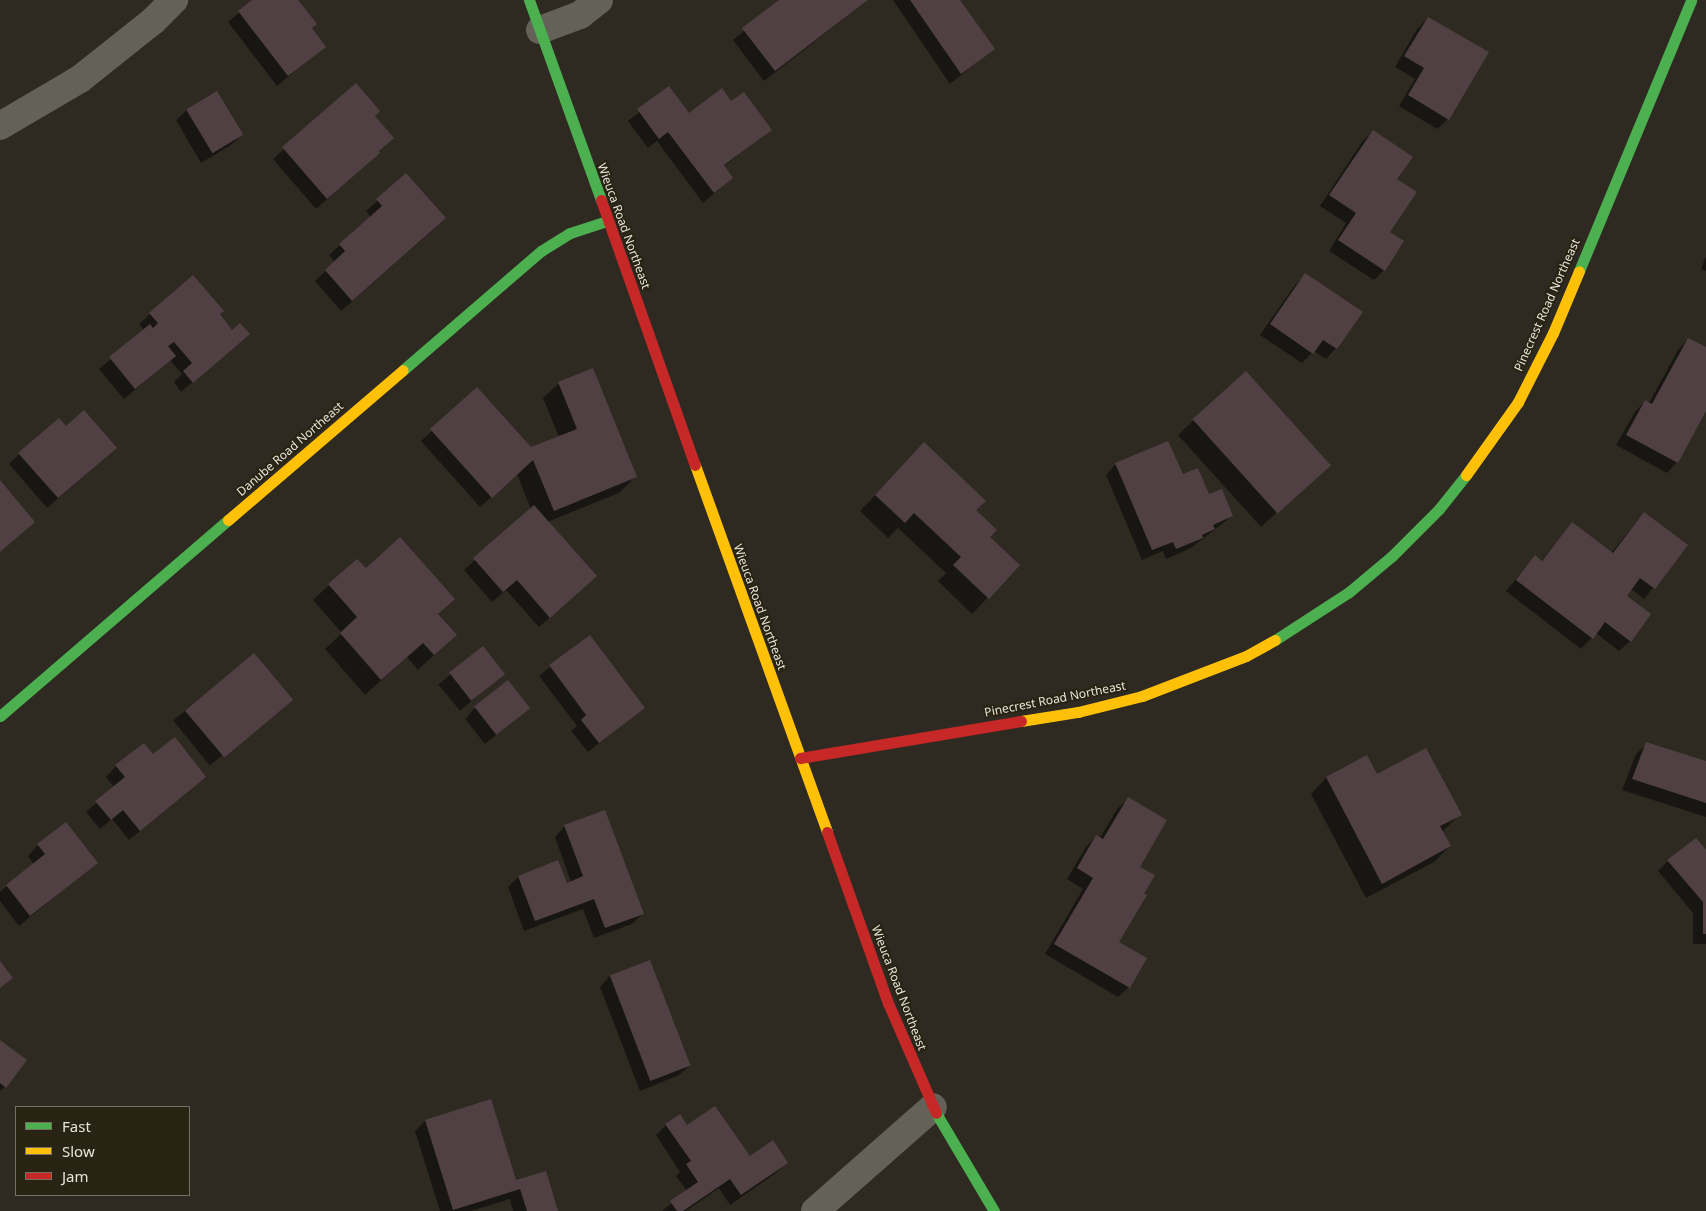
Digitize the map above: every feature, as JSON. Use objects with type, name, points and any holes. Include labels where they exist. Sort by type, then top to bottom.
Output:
[{"type":"street","points":[[0,126],[80,79],[153,21],[174,0]]},
{"type":"street","name":"Wieuca Road Northeast","points":[[529,0],[888,1003],[933,1107],[994,1211]]},
{"type":"street","points":[[540,30],[580,15],[599,0]]},
{"type":"street","name":"Pinecrest Road Northeast","points":[[800,758],[1078,712],[1142,696],[1246,656],[1295,629],[1349,592],[1392,556],[1439,509],[1481,458],[1518,402],[1553,333],[1691,0]]},
{"type":"street","name":"Danube Road Northeast","points":[[0,716],[541,251],[570,233],[608,221]]},
{"type":"street","points":[[815,1211],[933,1107]]},
{"type":"building","points":[[252,0],[298,0],[317,24],[312,28],[326,47],[288,76],[238,11]]},
{"type":"building","points":[[779,0],[868,0],[775,71],[742,28]]},
{"type":"building","points":[[910,0],[960,0],[995,49],[961,74]]},
{"type":"building","points":[[1428,17],[1489,52],[1449,120],[1408,95],[1424,68],[1404,56]]},
{"type":"building","points":[[356,83],[380,111],[375,116],[394,138],[379,151],[380,153],[327,199],[282,147]]},
{"type":"building","points":[[669,86],[689,113],[722,88],[731,101],[744,92],[772,130],[724,165],[733,178],[714,193],[668,132],[659,139],[637,109]]},
{"type":"building","points":[[217,91],[243,135],[212,153],[186,110]]},
{"type":"building","points":[[1373,130],[1413,157],[1397,179],[1417,192],[1390,232],[1404,241],[1385,271],[1338,240],[1356,213],[1329,195]]},
{"type":"building","points":[[406,173],[446,218],[352,301],[325,270],[345,251],[339,244],[382,206],[376,199]]},
{"type":"building","points":[[1305,273],[1363,312],[1337,349],[1323,340],[1313,354],[1270,324]]},
{"type":"building","points":[[193,275],[224,311],[220,314],[232,330],[240,323],[250,334],[193,383],[183,371],[192,363],[174,342],[168,346],[176,356],[135,389],[109,357],[150,324],[153,328],[158,323],[149,313]]},
{"type":"building","points":[[1688,338],[1706,347],[1706,411],[1678,463],[1626,435],[1645,400],[1652,404]]},
{"type":"building","points":[[593,368],[637,477],[554,511],[533,460],[492,498],[430,429],[477,387],[531,447],[577,429],[558,382]]},
{"type":"building","points":[[1246,371],[1331,465],[1277,514],[1192,419]]},
{"type":"building","points":[[84,410],[117,448],[58,498],[18,453],[59,418],[66,426]]},
{"type":"building","points":[[1168,441],[1183,474],[1198,468],[1209,494],[1222,489],[1233,516],[1213,525],[1215,529],[1202,535],[1203,538],[1176,549],[1173,542],[1152,550],[1115,463]]},
{"type":"building","points":[[924,442],[986,501],[976,510],[997,530],[990,537],[1020,565],[989,599],[953,565],[961,557],[914,513],[905,523],[875,495]]},
{"type":"building","points":[[0,480],[35,522],[0,552]]},
{"type":"building","points":[[534,505],[597,576],[550,618],[517,580],[503,592],[473,558]]},
{"type":"building","points":[[1644,512],[1688,545],[1655,589],[1640,578],[1627,596],[1651,614],[1631,642],[1605,622],[1593,639],[1516,580],[1535,555],[1542,561],[1572,522],[1613,553]]},
{"type":"building","points":[[400,537],[455,599],[438,614],[457,635],[434,655],[423,643],[381,680],[340,633],[357,617],[328,584],[357,559],[366,568]]},
{"type":"building","points":[[590,635],[645,708],[599,743],[581,720],[586,715],[549,665]]},
{"type":"building","points":[[483,646],[505,674],[471,701],[449,672]]},
{"type":"building","points":[[254,653],[293,700],[224,758],[185,711]]},
{"type":"building","points":[[508,680],[530,708],[496,735],[474,706]]},
{"type":"building","points":[[175,737],[206,777],[140,831],[123,810],[111,820],[95,801],[125,777],[115,765],[144,743],[153,754]]},
{"type":"building","points":[[1646,742],[1706,761],[1706,803],[1632,779]]},
{"type":"building","points":[[1426,748],[1462,815],[1440,826],[1451,846],[1382,884],[1326,777],[1367,755],[1377,774]]},
{"type":"building","points":[[1128,797],[1167,820],[1140,867],[1155,875],[1144,894],[1147,895],[1119,942],[1147,958],[1130,988],[1054,944],[1093,878],[1077,868],[1096,835],[1103,839]]},
{"type":"building","points":[[605,810],[644,914],[605,928],[594,899],[535,921],[518,876],[558,860],[567,883],[583,876],[564,825]]},
{"type":"building","points":[[66,822],[98,863],[30,916],[6,885],[45,854],[37,844]]},
{"type":"building","points":[[1696,838],[1706,850],[1706,934],[1703,934],[1703,902],[1667,860]]},
{"type":"building","points":[[650,960],[690,1065],[650,1081],[610,975]]},
{"type":"building","points":[[0,961],[13,978],[0,988]]},
{"type":"building","points":[[0,1040],[27,1060],[6,1088],[0,1083]]},
{"type":"building","points":[[491,1099],[516,1180],[546,1171],[558,1211],[527,1211],[520,1189],[453,1210],[425,1120]]},
{"type":"building","points":[[715,1106],[750,1156],[773,1140],[788,1163],[741,1195],[730,1179],[683,1211],[677,1211],[670,1201],[698,1182],[686,1164],[691,1161],[665,1124],[680,1114],[687,1125]]},
{"type":"traffic: fast","points":[[529,0],[601,200]]},
{"type":"traffic: fast","points":[[1579,271],[1691,0]]},
{"type":"traffic: fast","points":[[403,370],[541,251],[570,233],[608,221]]},
{"type":"traffic: fast","points":[[1275,640],[1349,592],[1392,556],[1439,509],[1466,475]]},
{"type":"traffic: fast","points":[[0,716],[228,520]]},
{"type":"traffic: fast","points":[[936,1113],[994,1211]]},
{"type":"traffic: slow","points":[[1466,475],[1518,402],[1553,333],[1579,271]]},
{"type":"traffic: slow","points":[[228,520],[403,370]]},
{"type":"traffic: slow","points":[[695,465],[827,832]]},
{"type":"traffic: slow","points":[[1021,721],[1078,712],[1142,696],[1246,656],[1275,640]]},
{"type":"traffic: jam","points":[[601,200],[695,465]]},
{"type":"traffic: jam","points":[[800,758],[1021,721]]},
{"type":"traffic: jam","points":[[827,832],[888,1003],[936,1113]]}]
